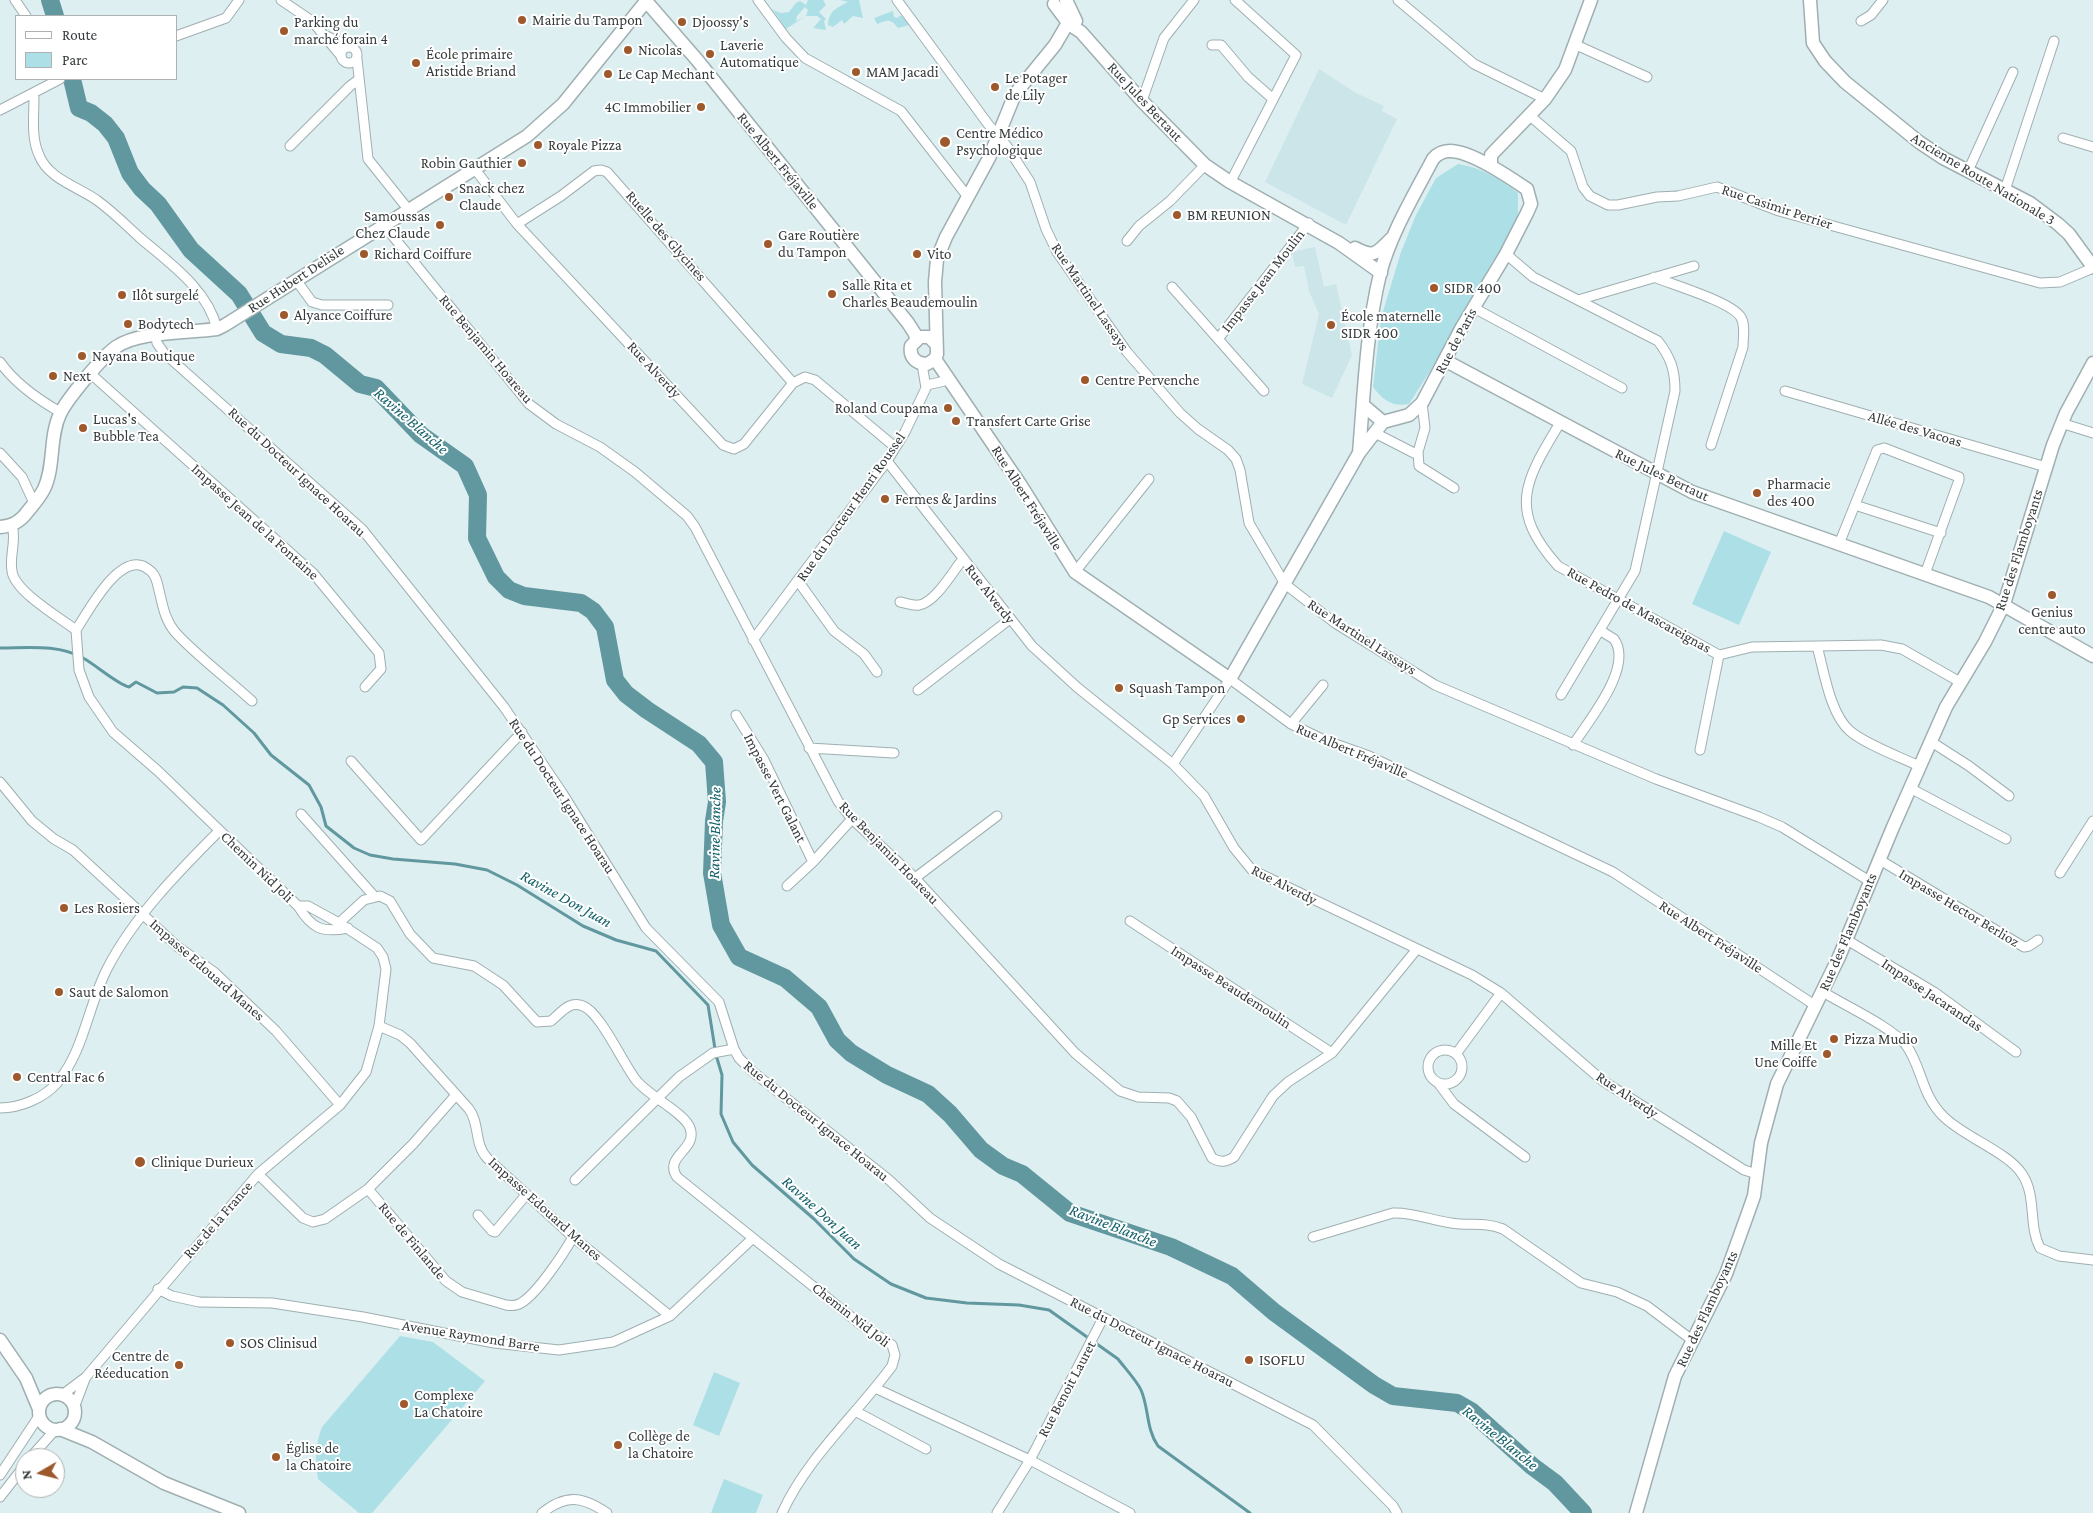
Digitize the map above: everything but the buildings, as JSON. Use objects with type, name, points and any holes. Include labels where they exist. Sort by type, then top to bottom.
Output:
[{"type":"street","points":[[15,0],[25,15]]},
{"type":"street","points":[[178,35],[226,18],[239,0]]},
{"type":"street","points":[[281,0],[305,15],[324,35],[334,51],[348,63],[353,62],[357,58]]},
{"type":"street","name":"Rue Hubert Delisle","points":[[6,526],[22,519],[45,488],[56,423],[60,412],[115,347],[129,340],[221,327],[408,208],[527,136],[563,104],[646,0]]},
{"type":"street","name":"Rue Albert Fréjaville","points":[[646,0],[698,61],[915,334],[926,339]]},
{"type":"street","points":[[758,0],[786,38],[805,58],[901,111],[968,197]]},
{"type":"street","name":"Rue Martinel Lassays","points":[[897,0],[998,137],[1006,145],[1030,182],[1051,241],[1057,252],[1127,352],[1180,413],[1198,429],[1228,450],[1236,459],[1240,470],[1249,523],[1285,584],[1335,623],[1435,685],[1656,779],[1782,827],[1871,882]]},
{"type":"street","points":[[1142,101],[1164,38],[1194,0]]},
{"type":"street","points":[[1231,182],[1296,55],[1235,0]]},
{"type":"street","points":[[1398,0],[1474,64],[1545,99]]},
{"type":"street","points":[[1359,453],[1363,404],[1381,273],[1395,235],[1433,159],[1438,154],[1449,150],[1491,160],[1545,99],[1565,70],[1591,0]]},
{"type":"street","name":"Ancienne Route Nationale 3","points":[[1810,0],[1813,43],[1824,61],[1868,103],[1943,158],[2030,203],[2069,234],[2093,268]]},
{"type":"street","points":[[1861,21],[1871,15],[1883,0]]},
{"type":"street","name":"Rue Jules Bertaut","points":[[1058,1],[1081,32],[1142,101],[1208,167],[1231,182],[1368,255],[1375,254],[1395,235]]},
{"type":"street","points":[[929,362],[916,361],[911,355],[911,346],[926,339],[938,325],[935,282],[937,258],[998,137],[1018,90],[1071,20]]},
{"type":"street","points":[[324,35],[356,50],[368,158],[408,208]]},
{"type":"street","points":[[2005,190],[2054,41]]},
{"type":"street","points":[[1574,44],[1647,77]]},
{"type":"street","points":[[1212,45],[1221,45],[1248,77],[1273,100]]},
{"type":"street","points":[[341,56],[344,48],[349,46]]},
{"type":"street","points":[[1968,171],[2013,72]]},
{"type":"street","points":[[290,146],[358,80]]},
{"type":"street","points":[[0,110],[32,94],[48,82]]},
{"type":"street","points":[[32,94],[34,98],[35,142],[39,156],[47,168],[58,178],[100,202],[187,279],[221,327]]},
{"type":"street","name":"Rue Casimir Perrier","points":[[1529,115],[1570,151],[1583,187],[1590,196],[1608,205],[1618,205],[1657,197],[1678,196],[1717,187],[1779,211],[2040,284],[2060,282],[2093,268]]},
{"type":"street","points":[[2063,138],[2093,147]]},
{"type":"street","name":"Rue de Paris","points":[[1384,422],[1410,415],[1422,403],[1506,254],[1531,204],[1527,189],[1491,160]]},
{"type":"street","points":[[1127,240],[1139,226],[1208,167]]},
{"type":"street","name":"Rue Alverdy","points":[[474,168],[517,224],[722,445],[734,449],[744,444],[793,383]]},
{"type":"street","name":"Ruelle des Glycines","points":[[517,224],[561,196],[594,171],[607,172],[793,383]]},
{"type":"street","name":"Rue Benjamin Hoareau","points":[[383,224],[530,404],[556,424],[600,446],[635,472],[687,516],[725,582],[809,748],[838,801],[852,819],[915,878],[1075,1053],[1120,1091],[1128,1095],[1169,1098],[1177,1101],[1191,1117],[1212,1158],[1219,1162],[1227,1161],[1234,1157],[1262,1111],[1288,1082],[1332,1053],[1416,949]]},
{"type":"street","name":"Rue Jules Bertaut","points":[[1308,224],[1339,243],[1381,273]]},
{"type":"street","name":"Impasse Jean Moulin","points":[[1218,339],[1308,224]]},
{"type":"street","points":[[1506,254],[1533,277],[1642,331],[1658,342],[1670,356],[1675,373],[1674,391],[1635,571],[1601,631],[1561,695]]},
{"type":"street","points":[[1578,300],[1694,266]]},
{"type":"street","points":[[1654,277],[1729,306],[1741,316],[1744,331],[1743,346],[1711,445]]},
{"type":"street","points":[[296,280],[312,302],[322,305],[388,305]]},
{"type":"street","name":"Impasse Jean Moulin","points":[[1172,287],[1264,391]]},
{"type":"street","points":[[1474,308],[1622,388]]},
{"type":"street","name":"Rue du Docteur Ignace Hoarau","points":[[156,336],[157,343],[164,352],[362,529],[504,706],[561,791],[646,928],[703,984],[722,1009],[734,1049],[753,1072],[888,1179],[930,1218],[954,1236],[999,1264],[1314,1425],[1393,1506],[1397,1513]]},
{"type":"street","points":[[926,339],[938,349],[929,362],[928,385],[949,380]]},
{"type":"street","name":"Rue Jules Bertaut","points":[[1446,361],[1692,492],[1925,574],[2004,604],[2093,656]]},
{"type":"street","points":[[0,362],[15,378],[48,405],[60,412]]},
{"type":"street","name":"Rue Albert Fréjaville","points":[[929,362],[949,380],[1020,484],[1075,572],[1230,679],[1291,724],[1324,740],[1369,756],[1613,872],[1816,1006]]},
{"type":"street","name":"Rue des Flamboyants","points":[[1636,1513],[1675,1376],[1726,1274],[1748,1213],[1763,1135],[1778,1084],[1847,940],[1930,742],[1960,682],[1985,642],[2004,604],[2061,423],[2093,363]]},
{"type":"street","name":"Impasse Jean de la Fontaine","points":[[91,374],[313,573],[379,653],[381,669],[365,687]]},
{"type":"street","points":[[793,383],[800,378],[810,378],[896,447]]},
{"type":"street","name":"Rue du Docteur Henri Roussel","points":[[753,640],[887,461],[928,385]]},
{"type":"street","name":"Allée des Vacoas","points":[[1785,392],[2046,467]]},
{"type":"street","points":[[1422,403],[1425,428],[1418,452],[1419,466],[1454,488]]},
{"type":"street","points":[[1174,764],[1230,679],[1359,453],[1384,422],[1363,404]]},
{"type":"street","name":"Rue Pedro de Mascareignas","points":[[1560,423],[1533,469],[1526,494],[1528,518],[1539,544],[1558,566],[1719,655],[1752,647],[1882,645],[1902,649],[1960,682]]},
{"type":"street","points":[[2061,423],[2093,434]]},
{"type":"street","points":[[1375,433],[1414,453],[1418,452]]},
{"type":"street","points":[[1839,544],[1877,450],[1884,448],[1959,477],[1960,480],[1925,574]]},
{"type":"street","points":[[0,453],[22,477],[34,503]]},
{"type":"street","name":"Rue Alverdy","points":[[887,461],[1032,646],[1078,688],[1174,764],[1204,796],[1234,848],[1252,870],[1472,975],[1501,993],[1603,1081],[1744,1170],[1757,1174]]},
{"type":"street","points":[[1075,572],[1149,480]]},
{"type":"street","points":[[1854,504],[1941,533]]},
{"type":"street","points":[[6,526],[15,534],[12,571],[18,584],[76,630],[108,584],[121,569],[132,564],[143,567],[154,574],[163,611],[175,631],[252,701]]},
{"type":"street","points":[[900,602],[918,606],[926,603],[933,598],[963,559]]},
{"type":"street","points":[[798,581],[834,631],[864,654],[878,672]]},
{"type":"street","points":[[918,690],[1010,619]]},
{"type":"street","name":"Chemin Nid Joli","points":[[76,630],[78,670],[89,697],[113,732],[158,770],[298,906],[308,906],[339,922]]},
{"type":"street","points":[[1573,744],[1613,683],[1620,656],[1614,639],[1601,631]]},
{"type":"street","points":[[1817,646],[1836,710],[1844,724],[1856,736],[1919,766]]},
{"type":"street","points":[[1700,750],[1719,655]]},
{"type":"street","points":[[1291,724],[1323,685]]},
{"type":"street","name":"Impasse Vert Galant","points":[[736,715],[764,760],[813,862]]},
{"type":"street","points":[[351,761],[421,840],[522,732]]},
{"type":"street","points":[[1930,742],[1969,766],[2009,796]]},
{"type":"street","points":[[809,748],[894,753]]},
{"type":"street","name":"Impasse Edouard Manes","points":[[0,782],[32,821],[54,839],[73,850],[178,947],[214,972],[276,1031],[340,1105]]},
{"type":"street","points":[[1910,788],[2006,839]]},
{"type":"street","points":[[301,814],[374,896],[364,900],[339,922]]},
{"type":"street","points":[[915,878],[997,816]]},
{"type":"street","points":[[787,886],[813,862],[852,819]]},
{"type":"street","points":[[2060,873],[2093,821]]},
{"type":"street","points":[[0,1108],[18,1106],[42,1096],[69,1069],[101,981],[120,946],[144,915],[219,831]]},
{"type":"street","name":"Impasse Hector Berlioz","points":[[1880,860],[2024,947],[2038,940]]},
{"type":"street","name":"Chemin Nid Joli","points":[[374,896],[390,901],[410,934],[433,958],[474,966],[503,985],[537,1022],[552,1021],[569,1006],[575,1004],[587,1007],[611,1038],[636,1081],[688,1123],[690,1128],[689,1144],[673,1165],[676,1177],[860,1324],[892,1345],[894,1361],[789,1497],[782,1513]]},
{"type":"street","points":[[298,906],[304,917],[317,928],[329,932],[348,928]]},
{"type":"street","name":"Impasse Beaudemoulin","points":[[1130,921],[1332,1053]]},
{"type":"street","name":"Rue de la France","points":[[59,1395],[86,1376],[158,1289],[258,1174],[340,1105],[366,1072],[380,1026],[386,969],[383,958],[377,948],[339,922]]},
{"type":"street","name":"Impasse Jacarandas","points":[[1847,940],[1934,992],[2016,1052]]},
{"type":"street","points":[[1823,992],[1901,1039],[1912,1056],[1922,1086],[1943,1116],[2022,1173],[2029,1190],[2033,1229],[2040,1248],[2059,1256],[2093,1260]]},
{"type":"street","points":[[1456,1054],[1501,993]]},
{"type":"street","name":"Impasse Edouard Manes","points":[[380,1026],[400,1035],[410,1043],[472,1113],[481,1152],[526,1196],[573,1237],[670,1316]]},
{"type":"street","points":[[575,1180],[679,1077],[713,1053],[734,1049]]},
{"type":"street","points":[[1439,1084],[1447,1085],[1455,1082],[1460,1075],[1462,1065],[1456,1054],[1443,1050],[1433,1055],[1428,1062],[1430,1076],[1439,1084],[1454,1104],[1525,1157]]},
{"type":"street","name":"Rue de Finlande","points":[[258,1174],[303,1218],[313,1222],[325,1218],[368,1189],[413,1144],[456,1095]]},
{"type":"street","name":"Rue de Finlande","points":[[368,1189],[446,1282],[462,1292],[506,1305],[513,1306],[526,1300],[563,1256],[573,1237]]},
{"type":"street","points":[[478,1215],[495,1232],[526,1196]]},
{"type":"street","points":[[1313,1238],[1393,1213],[1406,1212],[1460,1224],[1492,1225],[1503,1229],[1581,1283],[1617,1292],[1647,1306],[1692,1340]]},
{"type":"street","name":"Avenue Raymond Barre","points":[[158,1289],[172,1296],[199,1302],[272,1303],[363,1317],[494,1343],[559,1350],[613,1342],[670,1316],[752,1239]]},
{"type":"street","name":"Rue Benoit Lauret","points":[[997,1513],[1030,1460],[1103,1318]]},
{"type":"street","points":[[0,1340],[26,1378],[45,1425],[92,1442],[164,1483],[239,1513]]},
{"type":"street","name":"Rue de la France","points":[[74,1411],[86,1376]]},
{"type":"street","points":[[26,1378],[70,1400],[74,1411],[92,1442]]},
{"type":"street","points":[[875,1388],[1030,1460],[1130,1513]]},
{"type":"street","points":[[0,1475],[47,1397],[59,1395]]},
{"type":"street","points":[[39,1448],[57,1429],[70,1424],[74,1411]]},
{"type":"street","points":[[854,1411],[926,1449]]},
{"type":"street","points":[[0,1497],[15,1478]]},
{"type":"street","points":[[542,1513],[555,1503],[582,1499],[607,1513]]},
{"type":"shaded area","points":[[1319,69],[1356,93],[1384,106],[1382,111],[1397,119],[1346,225],[1265,182]]},
{"type":"shaded area","name":"École maternelle SIDR 400","points":[[1315,247],[1324,287],[1336,284],[1352,355],[1332,398],[1302,384],[1319,314],[1309,291],[1304,266],[1295,267],[1292,252]]},
{"type":"green space","points":[[808,0],[823,0],[826,5],[819,12],[826,19],[824,21],[826,30],[813,28],[821,19],[817,16],[806,16],[808,10],[805,7],[797,16],[796,21],[804,17],[786,29],[773,10],[781,13],[789,12],[796,3],[800,1],[806,5]]},
{"type":"green space","points":[[840,0],[859,0],[863,18],[853,16],[844,24],[842,20],[833,27],[828,25],[834,10],[848,2]]},
{"type":"green space","points":[[893,11],[894,17],[902,16],[909,25],[898,28],[889,21],[877,24],[874,18]]},
{"type":"green space","name":"SIDR 400","points":[[1458,164],[1490,174],[1518,193],[1518,215],[1508,240],[1493,261],[1432,368],[1409,404],[1403,405],[1388,402],[1373,387],[1381,318],[1401,252],[1416,215],[1436,178]]},
{"type":"green space","points":[[1724,531],[1771,552],[1739,625],[1692,604]]},
{"type":"green space","name":"Complexe La Chatoire","points":[[400,1336],[433,1342],[485,1381],[372,1513],[359,1513],[318,1479],[316,1459],[318,1440],[322,1427]]},
{"type":"green space","points":[[714,1372],[740,1383],[719,1436],[693,1425]]},
{"type":"green space","points":[[724,1479],[763,1495],[756,1513],[711,1513]]},
{"type":"waterway","name":"Ravine Blanche","points":[[50,0],[55,15]]},
{"type":"waterway","name":"Ravine Blanche","points":[[72,80],[79,108],[91,113],[105,124],[116,138],[130,173],[142,189],[158,204],[191,250],[239,294],[263,333],[281,344],[311,348],[325,355],[360,384],[376,388],[421,435],[465,466],[478,495],[477,538],[496,577],[509,590],[524,596],[581,603],[593,611],[605,627],[615,680],[626,694],[699,744],[714,762],[717,802],[714,821],[712,873],[721,925],[739,957],[785,978],[819,1007],[837,1040],[851,1053],[887,1075],[928,1094],[950,1114],[981,1150],[1003,1166],[1022,1174],[1070,1213],[1171,1247],[1232,1276],[1274,1312],[1374,1385],[1393,1396],[1457,1403],[1471,1411],[1532,1466],[1555,1483],[1583,1513]]},
{"type":"waterway","name":"Ravine Don Juan","points":[[0,648],[43,648],[63,651],[83,658],[124,685],[129,687],[136,682],[157,693],[174,692],[183,687],[197,688],[223,705],[254,733],[271,755],[309,785],[321,807],[326,826],[354,848],[370,855],[393,859],[455,864],[487,870],[517,885],[583,926],[616,940],[656,951],[708,1005],[716,1055],[722,1075],[721,1114],[733,1142],[752,1165],[814,1219],[854,1259],[891,1284],[926,1298],[967,1303],[1019,1305],[1049,1310],[1118,1359],[1137,1382],[1144,1397],[1151,1433],[1158,1446],[1250,1513]]},
{"type":"place","name":"Mairie du Tampon","points":[[522,20]]},
{"type":"place","name":"Djoossy's","points":[[682,22]]},
{"type":"place","name":"Parking du marché forain 4","points":[[284,31]]},
{"type":"place","name":"Nicolas","points":[[628,50]]},
{"type":"place","name":"Laverie Automatique","points":[[710,54]]},
{"type":"place","name":"École primaire Aristide Briand","points":[[416,63]]},
{"type":"place","name":"MAM Jacadi","points":[[856,72]]},
{"type":"place","name":"Le Cap Mechant","points":[[608,74]]},
{"type":"place","name":"Le Potager de Lily","points":[[995,87]]},
{"type":"place","name":"4C Immobilier","points":[[701,107]]},
{"type":"place","name":"Centre Médico Psychologique","points":[[945,142]]},
{"type":"place","name":"Royale Pizza","points":[[538,145]]},
{"type":"place","name":"Robin Gauthier","points":[[522,163]]},
{"type":"place","name":"Snack chez Claude","points":[[449,197]]},
{"type":"place","name":"BM REUNION","points":[[1177,215]]},
{"type":"place","name":"Samoussas Chez Claude","points":[[440,225]]},
{"type":"place","name":"Gare Routière du Tampon","points":[[768,244]]},
{"type":"place","name":"Richard Coiffure","points":[[364,254]]},
{"type":"place","name":"Vito","points":[[917,254]]},
{"type":"place","name":"SIDR 400","points":[[1434,288]]},
{"type":"place","name":"Salle Rita et Charles Beaudemoulin","points":[[832,294]]},
{"type":"place","name":"Ilôt surgelé","points":[[122,295]]},
{"type":"place","name":"Alyance Coiffure","points":[[284,315]]},
{"type":"place","name":"Bodytech","points":[[128,324]]},
{"type":"place","name":"École maternelle SIDR 400","points":[[1331,325]]},
{"type":"place","name":"Nayana Boutique","points":[[82,356]]},
{"type":"place","name":"Next","points":[[53,376]]},
{"type":"place","name":"Centre Pervenche","points":[[1085,380]]},
{"type":"place","name":"Roland Coupama","points":[[948,408]]},
{"type":"place","name":"Transfert Carte Grise","points":[[956,421]]},
{"type":"place","name":"Lucas's Bubble Tea","points":[[83,428]]},
{"type":"place","name":"Pharmacie des 400","points":[[1757,493]]},
{"type":"place","name":"Fermes & Jardins","points":[[885,499]]},
{"type":"place","name":"Genius centre auto","points":[[2052,595]]},
{"type":"place","name":"Squash Tampon","points":[[1119,688]]},
{"type":"place","name":"Gp Services","points":[[1241,719]]},
{"type":"place","name":"Les Rosiers","points":[[64,908]]},
{"type":"place","name":"Saut de Salomon","points":[[59,992]]},
{"type":"place","name":"Pizza Mudio","points":[[1834,1039]]},
{"type":"place","name":"Mille Et Une Coiffe","points":[[1827,1054]]},
{"type":"place","name":"Central Fac 6","points":[[17,1077]]},
{"type":"place","name":"Clinique Durieux","points":[[140,1162]]},
{"type":"place","name":"SOS Clinisud","points":[[230,1343]]},
{"type":"place","name":"ISOFLU","points":[[1249,1360]]},
{"type":"place","name":"Centre de Réeducation","points":[[179,1365]]},
{"type":"place","name":"Complexe La Chatoire","points":[[404,1404]]},
{"type":"place","name":"Collège de la Chatoire","points":[[618,1445]]},
{"type":"place","name":"Église de la Chatoire","points":[[276,1457]]}]
